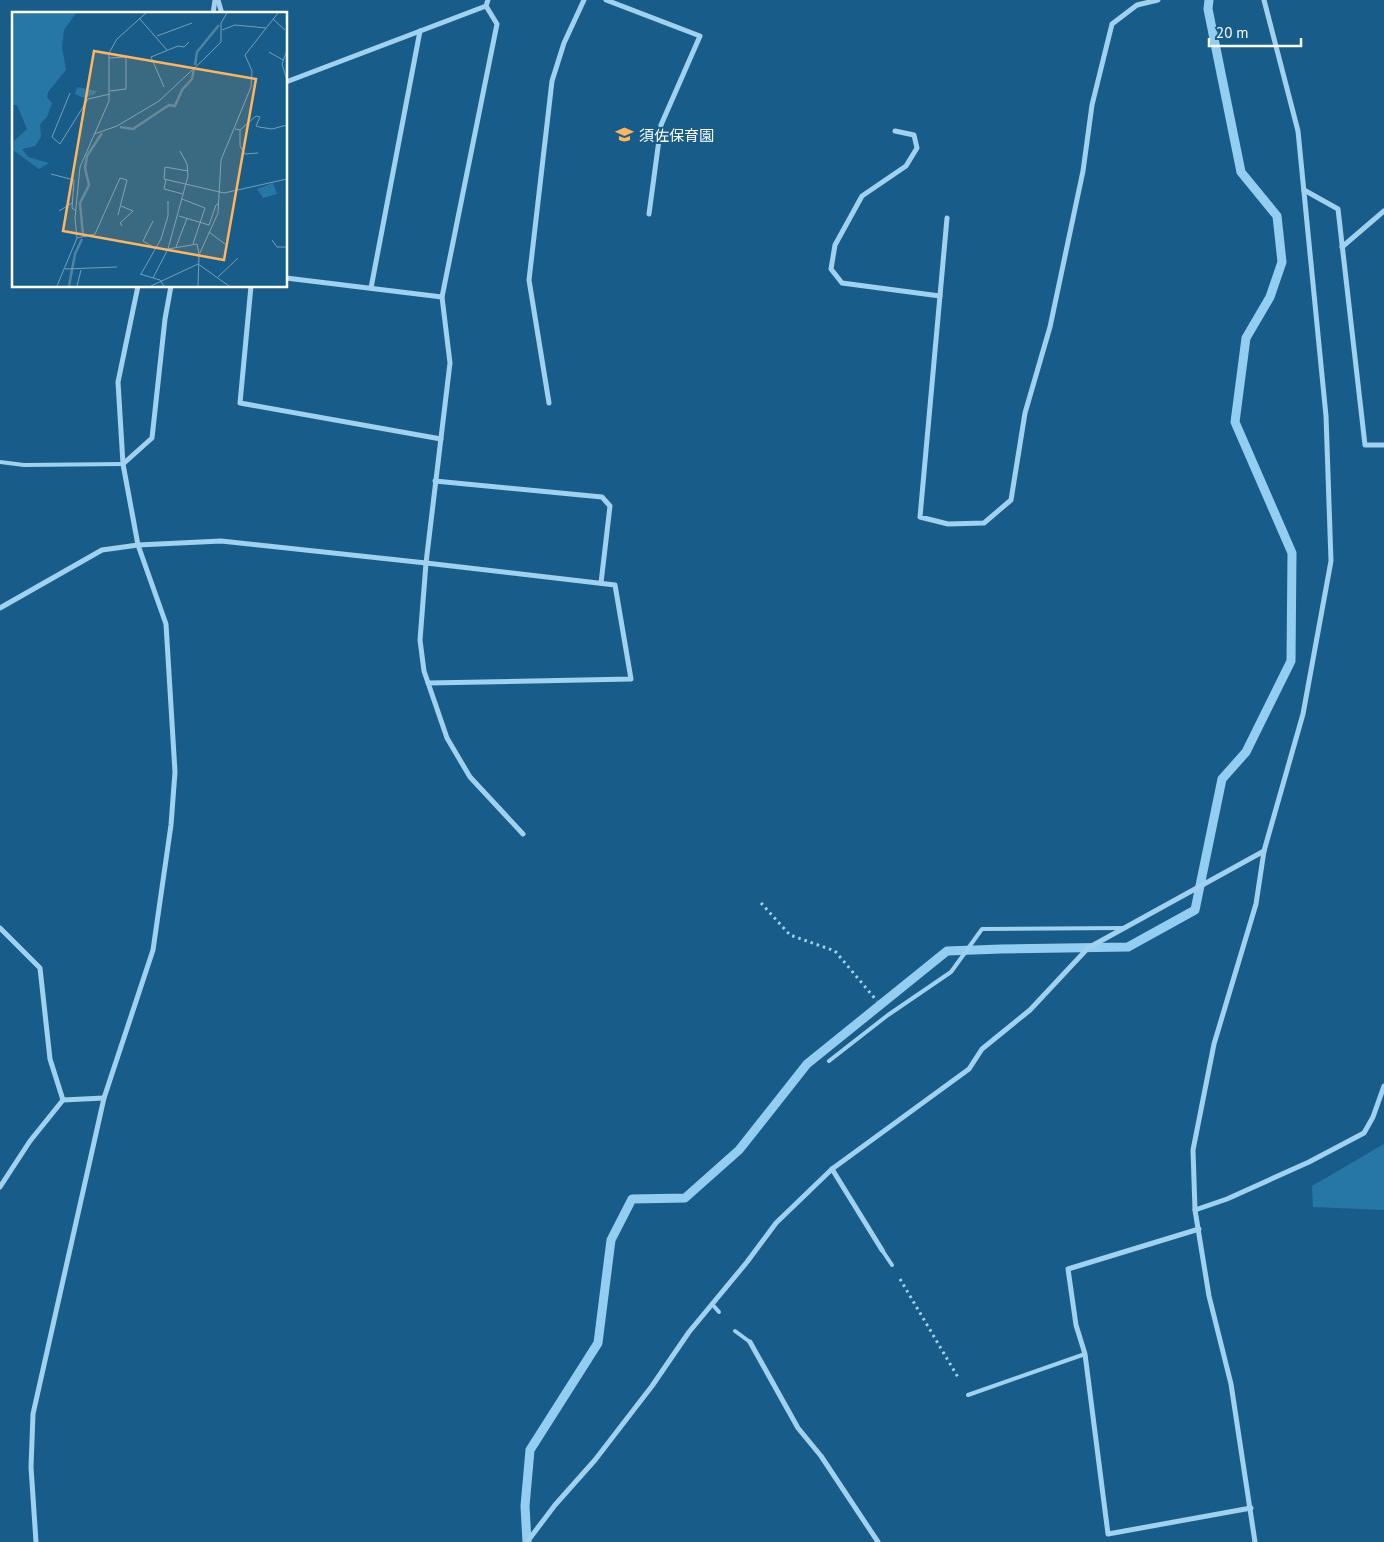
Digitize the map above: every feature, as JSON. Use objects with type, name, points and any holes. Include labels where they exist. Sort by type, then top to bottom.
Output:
[{"type":"street","points":[[216,0],[221,12]]},
{"type":"street","points":[[549,403],[529,280],[552,81],[564,43],[584,0]]},
{"type":"street","points":[[606,0],[700,36],[662,125],[650,214]]},
{"type":"street","points":[[947,218],[920,517],[948,524],[984,523],[1011,500],[1026,413],[1050,327],[1082,171],[1092,105],[1112,24],[1136,5],[1158,0]]},
{"type":"street","points":[[1256,1542],[1231,1384],[1209,1296],[1195,1210],[1193,1150],[1214,1044],[1256,904],[1264,851],[1303,714],[1331,561],[1326,416],[1298,131],[1264,0]]},
{"type":"street","points":[[288,81],[420,31],[487,3],[497,24],[442,297],[450,363],[426,563],[420,640],[424,671],[446,738],[470,777],[523,834]]},
{"type":"street","points":[[371,288],[420,31]]},
{"type":"street","points":[[895,131],[914,135],[917,148],[906,166],[862,196],[835,245],[831,269],[842,283],[940,296]]},
{"type":"street","points":[[1304,190],[1338,209],[1365,444],[1384,445]]},
{"type":"street","points":[[1342,247],[1384,211]]},
{"type":"street","points":[[288,278],[442,297]]},
{"type":"street","points":[[36,1542],[30,1467],[33,1414],[104,1098],[153,950],[170,825],[175,772],[166,624],[138,545],[123,464],[118,382],[138,288]]},
{"type":"street","points":[[123,464],[152,438],[165,319],[172,288]]},
{"type":"street","points":[[251,288],[240,403],[441,439]]},
{"type":"street","points":[[436,481],[602,497],[610,506],[601,583]]},
{"type":"street","points":[[0,608],[102,550],[138,545],[221,541],[615,585],[630,679],[428,683]]},
{"type":"street","points":[[527,1542],[595,1460],[652,1386],[689,1332],[747,1262],[776,1223],[832,1169],[969,1068],[982,1050],[1030,1010],[1088,948],[1264,851]]},
{"type":"street","points":[[0,928],[40,968],[50,1059],[63,1100]]},
{"type":"street","points":[[1195,1210],[1227,1199],[1300,1166],[1364,1133],[1373,1117],[1384,1086]]},
{"type":"street","points":[[0,1187],[30,1141],[63,1100],[104,1098]]},
{"type":"street","points":[[832,1169],[882,1250]]},
{"type":"street","points":[[1199,1230],[1068,1269],[1076,1325],[1085,1354],[1108,1534],[1251,1508]]},
{"type":"street","points":[[750,1342],[798,1428],[821,1456],[878,1542]]},
{"type":"lane","points":[[0,462],[24,466],[123,464]]},
{"type":"lane","points":[[829,1061],[888,1015],[951,972],[982,929],[1125,928]]},
{"type":"lane","points":[[882,1250],[892,1265]]},
{"type":"lane","points":[[712,1304],[719,1312]]},
{"type":"lane","points":[[735,1331],[750,1342]]},
{"type":"lane","points":[[968,1395],[1085,1354]]},
{"type":"path","points":[[760,903],[790,935],[835,951],[888,1015]]},
{"type":"path","points":[[892,1265],[968,1395]]},
{"type":"shaded area","points":[[1384,1144],[1384,1210],[1313,1207],[1312,1186]]},
{"type":"waterway","points":[[527,1542],[525,1506],[530,1450],[598,1343],[611,1240],[632,1199],[685,1198],[739,1150],[807,1064],[947,951],[1128,947],[1195,910],[1222,779],[1246,752],[1291,661],[1292,553],[1235,422],[1246,338],[1270,297],[1282,262],[1277,216],[1241,172],[1208,9],[1209,0]]},
{"type":"place","name":"須佐保育園","points":[[625,135]]}]
